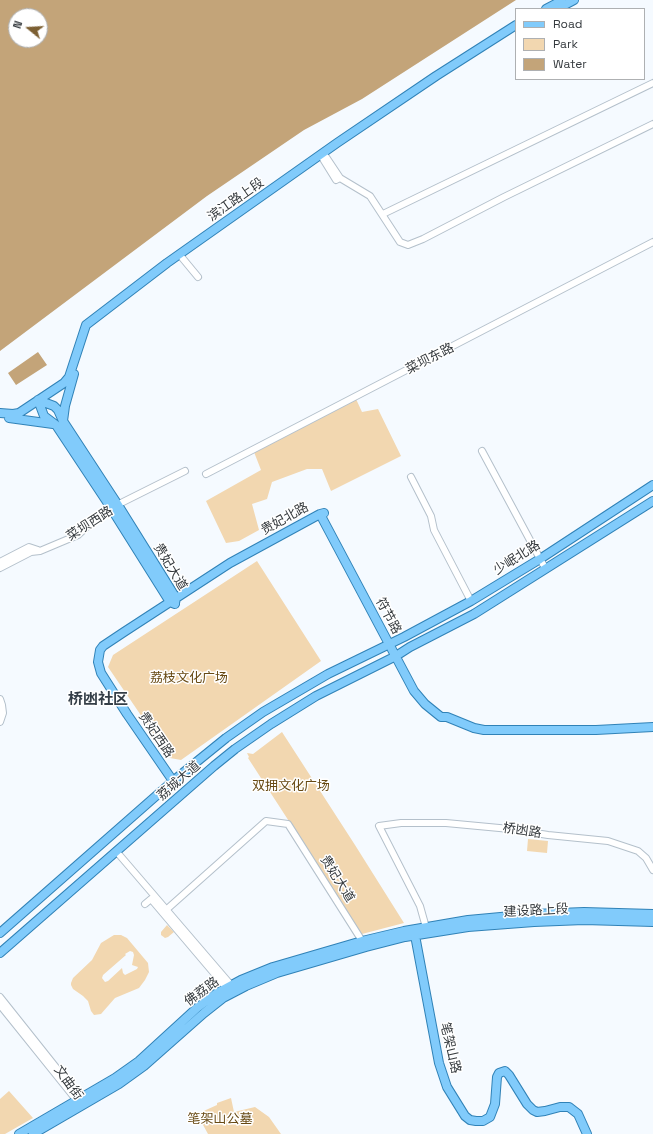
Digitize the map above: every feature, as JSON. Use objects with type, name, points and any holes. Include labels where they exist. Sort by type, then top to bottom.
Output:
[{"type":"main road","points":[[548,8],[563,0]]},
{"type":"main road","points":[[559,8],[574,0]]},
{"type":"main road","name":"滨江路上段","points":[[0,413],[16,414],[62,385],[67,379],[86,325],[436,76],[515,26]]},
{"type":"main road","name":"滨江路上段","points":[[324,156],[440,79],[515,33]]},
{"type":"main road","name":"滨江路上段","points":[[60,423],[89,328],[181,256]]},
{"type":"main road","points":[[38,400],[44,416],[60,423]]},
{"type":"main road","points":[[38,400],[56,408],[60,423]]},
{"type":"main road","points":[[0,418],[60,423]]},
{"type":"main road","name":"贵妃大道","points":[[60,423],[174,601]]},
{"type":"main road","name":"少岷北路","points":[[391,643],[471,601],[540,559],[594,522],[653,485]]},
{"type":"main road","name":"少岷北路","points":[[398,655],[410,647],[474,614],[653,501]]},
{"type":"main road","name":"贵妃北路","points":[[174,601],[322,515]]},
{"type":"main road","name":"符节路","points":[[322,515],[398,655],[419,699],[441,717],[447,717],[464,725],[484,730],[596,730],[653,727]]},
{"type":"main road","name":"贵妃西路","points":[[174,601],[103,646],[99,654],[98,662],[105,679],[175,780]]},
{"type":"main road","name":"荔城大道","points":[[0,933],[175,780],[226,738],[273,705],[321,677],[391,643]]},
{"type":"main road","points":[[369,653],[375,666]]},
{"type":"main road","name":"荔城大道","points":[[0,953],[235,749],[281,717],[323,693],[398,655]]},
{"type":"main road","points":[[273,705],[281,717]]},
{"type":"main road","points":[[263,712],[271,724]]},
{"type":"main road","name":"建设路上段","points":[[427,930],[468,920],[533,914],[584,912],[653,914]]},
{"type":"main road","name":"建设路上段","points":[[427,930],[534,922],[605,920],[653,922]]},
{"type":"main road","name":"佛荔路","points":[[19,1134],[119,1084],[144,1066],[229,989],[246,986],[277,973],[364,944],[427,930]]},
{"type":"main road","name":"笔架山路","points":[[415,932],[439,1063],[448,1087],[465,1116],[476,1122],[483,1121],[490,1117],[495,1104],[496,1077],[499,1073],[505,1071],[527,1104],[533,1110],[537,1112],[560,1107],[569,1107],[578,1114],[587,1134]]},
{"type":"main road","name":"佛荔路","points":[[33,1134],[81,1102]]},
{"type":"street","points":[[383,214],[653,83]]},
{"type":"street","points":[[324,156],[338,179],[370,196],[400,242],[404,244],[414,244],[504,197],[653,124]]},
{"type":"street","name":"菜坝东路","points":[[206,474],[653,242]]},
{"type":"street","points":[[181,256],[198,277]]},
{"type":"street","points":[[482,452],[545,568]]},
{"type":"street","points":[[115,507],[185,471]]},
{"type":"street","points":[[411,477],[431,516],[434,530],[471,601]]},
{"type":"street","name":"菜坝西路","points":[[0,568],[31,552],[40,551],[78,535],[93,521],[115,507]]},
{"type":"street","name":"菜坝西路","points":[[0,562],[29,547],[40,551]]},
{"type":"street","points":[[0,699],[3,709],[1,719]]},
{"type":"street","name":"贵妃大道","points":[[166,910],[266,821],[288,824],[364,944]]},
{"type":"street","name":"桥凼路","points":[[427,930],[420,906],[379,826],[401,823],[446,823],[608,841],[638,851],[646,858],[653,870]]},
{"type":"street","points":[[116,851],[166,910],[229,989]]},
{"type":"street","points":[[145,904],[151,899],[229,989]]},
{"type":"street","name":"文曲街","points":[[0,997],[81,1102]]},
{"type":"street","name":"文曲街","points":[[0,1005],[81,1102]]},
{"type":"green space","points":[[356,399],[362,412],[378,409],[401,456],[331,491],[322,469],[307,469],[272,482],[267,499],[252,504],[259,530],[239,541],[226,543],[206,501],[261,470],[254,452]]},
{"type":"green space","name":"荔枝文化广场","points":[[257,561],[321,661],[181,760],[170,758],[108,667],[113,655]]},
{"type":"green space","name":"双拥文化广场","points":[[282,732],[404,923],[362,934],[248,758],[247,753],[253,754]]},
{"type":"green space","points":[[528,839],[548,841],[547,853],[527,851]]},
{"type":"green space","points":[[167,925],[174,932],[165,938],[161,935],[161,932]]},
{"type":"green space","points":[[114,935],[121,935],[127,938],[148,963],[149,972],[139,988],[115,998],[101,1014],[94,1015],[88,1001],[73,989],[71,983],[73,978],[92,960],[101,943]],"holes":[[[130,951],[133,952],[134,955],[132,965],[138,967],[137,969],[125,975],[122,968],[105,982],[102,978],[103,975],[126,955],[125,954]]]},
{"type":"green space","points":[[9,1091],[33,1118],[5,1134],[0,1134],[0,1099]]},
{"type":"green space","name":"笔架山公墓","points":[[231,1098],[234,1112],[255,1107],[269,1117],[281,1134],[208,1134],[197,1114],[217,1105],[217,1103]]},
{"type":"water","points":[[0,0],[516,0],[362,99],[304,130],[207,196],[0,351]]},
{"type":"water","points":[[38,352],[47,365],[16,385],[8,373]]},
{"type":"district","name":"桥凼社区","points":[[98,700]]}]
